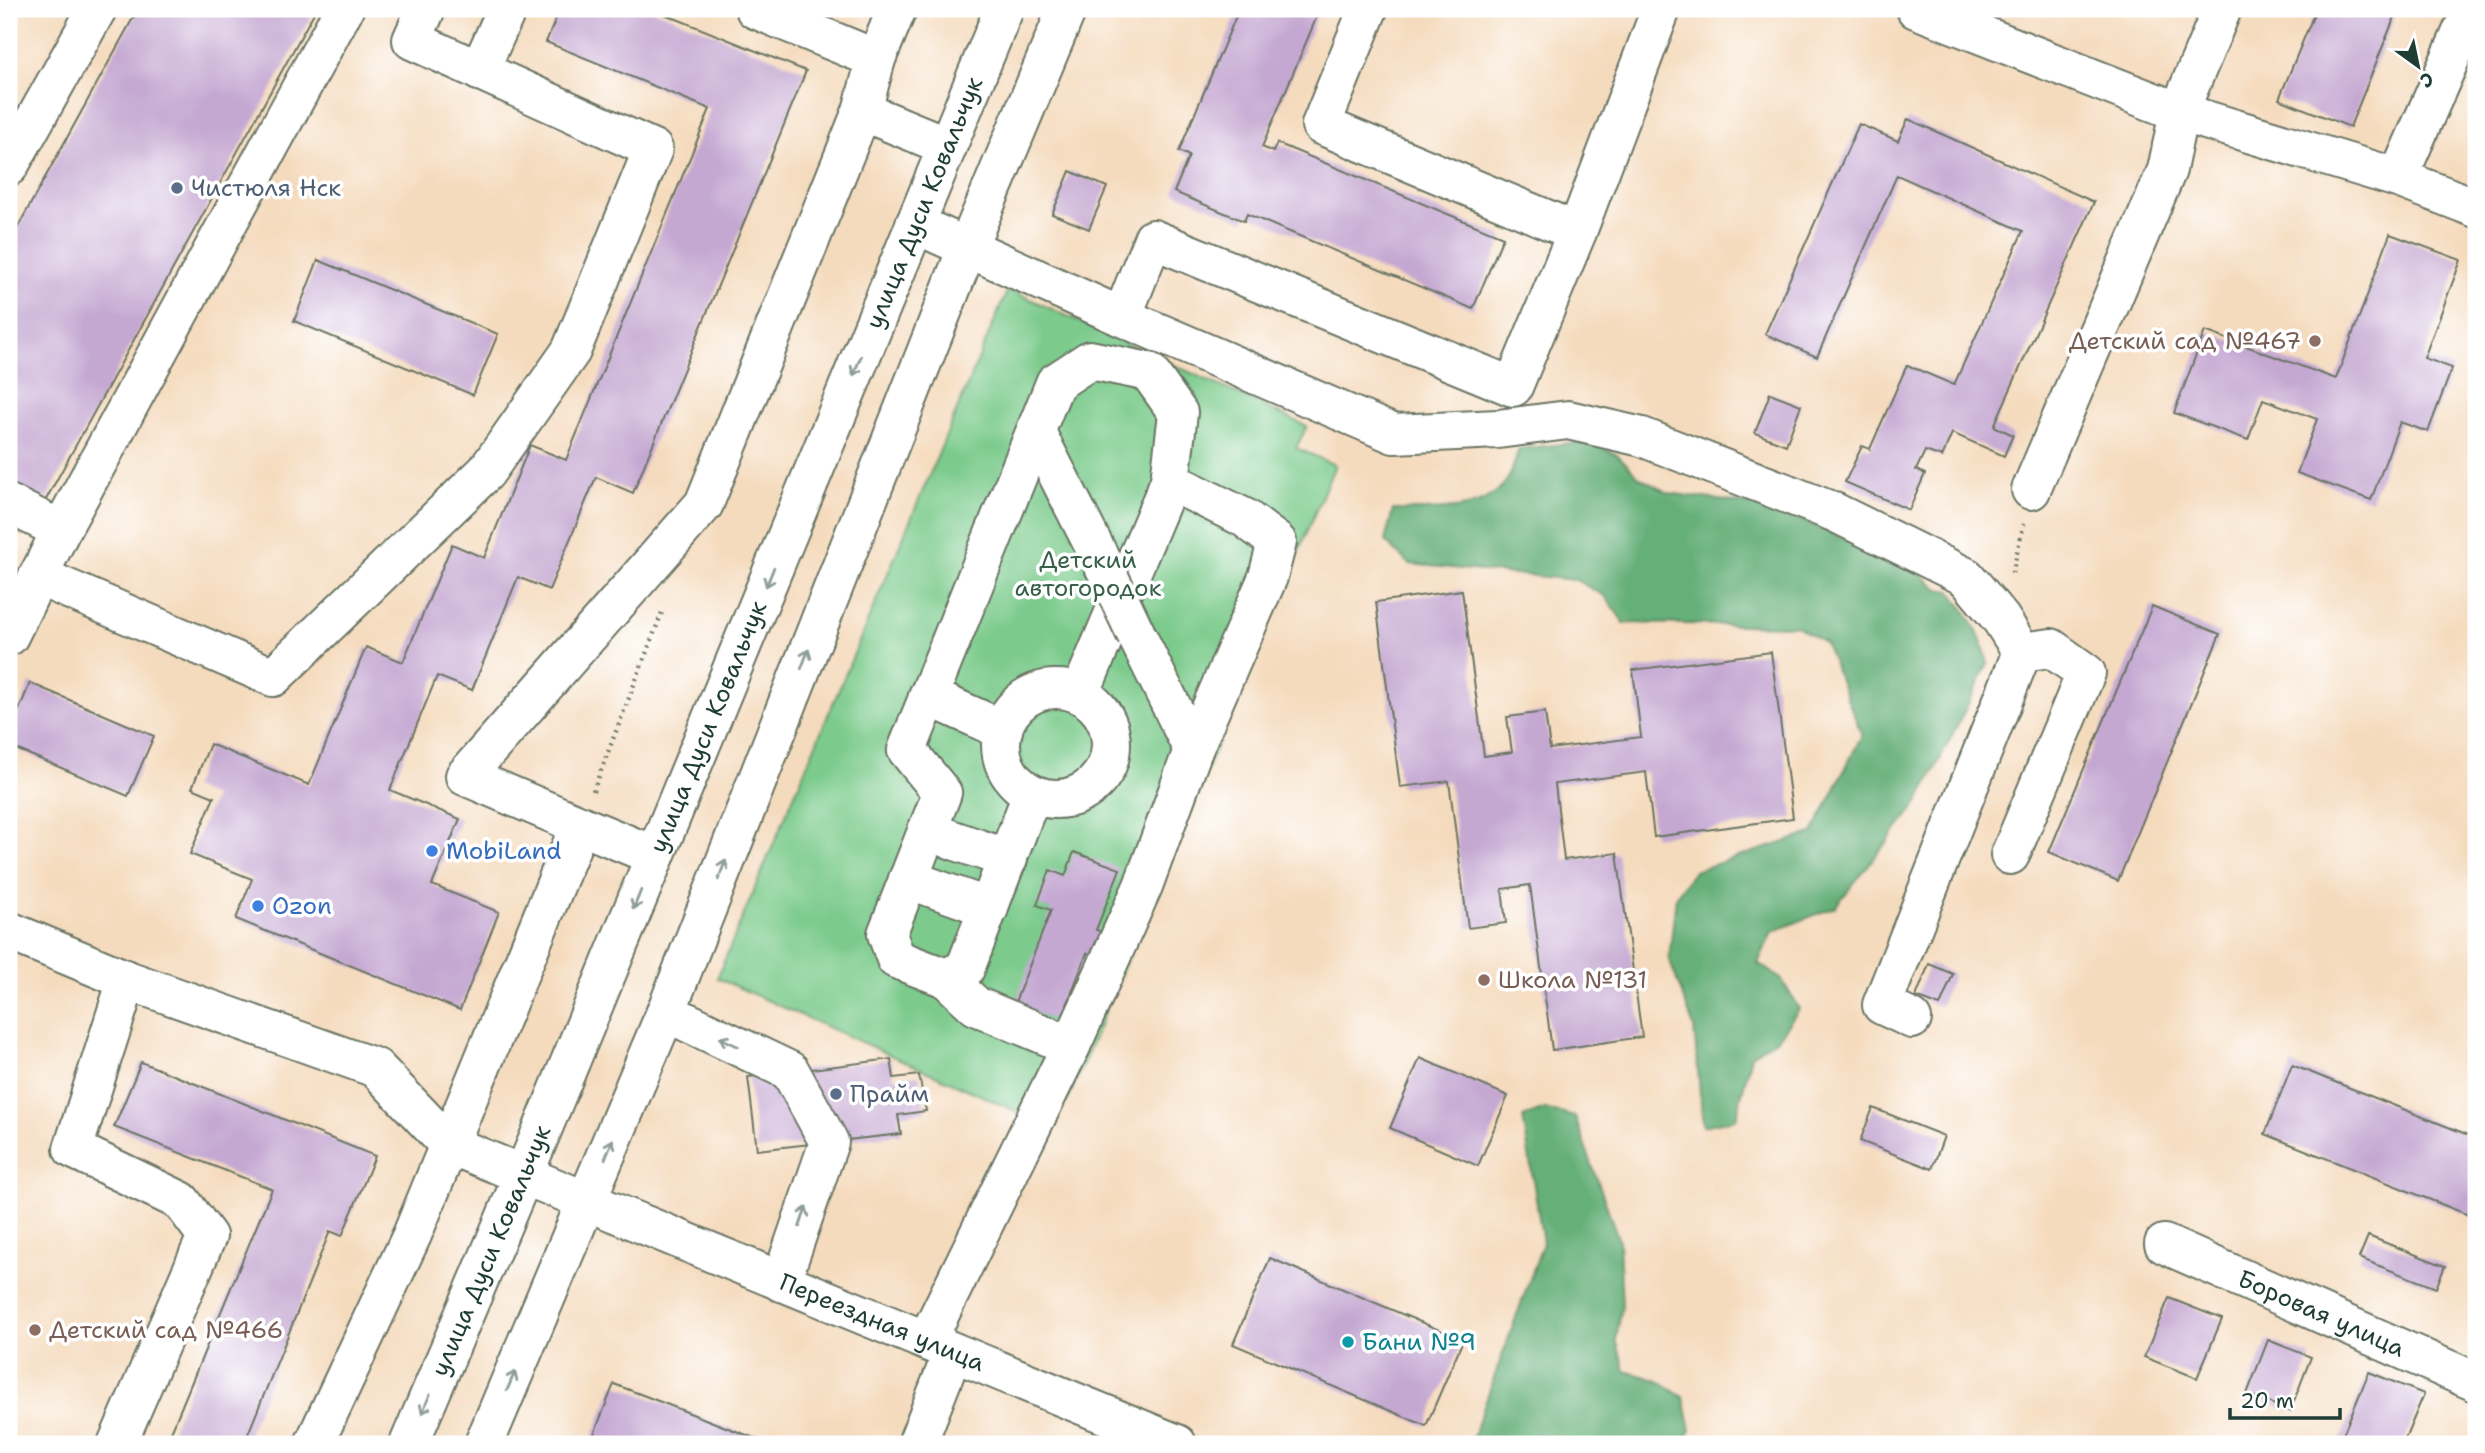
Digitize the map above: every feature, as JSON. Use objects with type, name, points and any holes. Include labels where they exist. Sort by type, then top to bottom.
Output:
[{"type":"main road","points":[[9,166],[97,9]]},
{"type":"main road","points":[[9,636],[61,530],[344,9]]},
{"type":"main road","points":[[38,576],[274,677],[486,472],[571,351],[653,149],[411,40],[426,9]]},
{"type":"main road","points":[[479,71],[507,9]]},
{"type":"main road","points":[[755,9],[876,59]]},
{"type":"main road","points":[[655,856],[465,776],[704,504],[862,111],[876,59],[897,9]]},
{"type":"main road","name":"улица Дуси Ковальчук","points":[[409,1444],[524,1174],[1004,9]]},
{"type":"main road","points":[[484,1444],[666,1012],[968,246],[1067,9]]},
{"type":"main road","points":[[1368,9],[1321,125],[1577,232]]},
{"type":"main road","points":[[1122,317],[1153,239],[1513,387],[1577,232],[1661,9]]},
{"type":"main road","points":[[1916,9],[2179,112],[2398,178],[2476,208]]},
{"type":"main road","points":[[2031,490],[2167,170],[2179,112],[2222,9]]},
{"type":"main road","points":[[2398,178],[2472,9]]},
{"type":"main road","points":[[862,111],[947,146]]},
{"type":"main road","points":[[915,224],[1394,434],[1498,429],[1568,420],[1642,437],[1834,512],[1966,577],[2001,619],[2022,652]]},
{"type":"main road","points":[[1071,1046],[976,1006],[946,978],[896,959],[887,934],[942,793],[907,750],[1037,434],[1055,383],[1090,360],[1149,372],[1178,413],[1170,481],[1080,694]]},
{"type":"main road","points":[[1037,434],[1193,750]]},
{"type":"main road","points":[[917,1444],[940,1346],[1143,886],[1193,750],[1268,577],[1277,542],[1245,518],[1170,481]]},
{"type":"main road","points":[[9,504],[61,530]]},
{"type":"main road","points":[[2010,855],[2087,673],[2050,648],[2022,652]]},
{"type":"main road","points":[[1912,1019],[1882,1004],[2022,652]]},
{"type":"main road","points":[[1061,689],[1080,694],[1095,705],[1109,730],[1109,758],[1101,776],[1088,789],[1070,797],[1051,799],[1032,794],[1017,783],[1006,767],[1001,748],[1003,730],[1011,712],[1033,694],[1061,689]]},
{"type":"main road","points":[[928,696],[1003,730]]},
{"type":"main road","points":[[946,978],[965,969],[1032,794]]},
{"type":"main road","points":[[314,1444],[412,1235],[580,825]]},
{"type":"main road","points":[[927,831],[1008,859]]},
{"type":"main road","points":[[908,879],[989,908]]},
{"type":"main road","points":[[9,931],[128,980],[376,1068],[448,1144]]},
{"type":"main road","points":[[117,1444],[207,1236],[181,1201],[73,1149],[128,980]]},
{"type":"main road","points":[[666,1012],[790,1071],[829,1142],[781,1282]]},
{"type":"main road","name":"Переездная улица","points":[[448,1144],[1177,1444]]},
{"type":"main road","name":"Боровая улица","points":[[2164,1244],[2476,1381]]},
{"type":"path","points":[[2001,619],[2031,490]]},
{"type":"path","points":[[580,825],[664,607]]},
{"type":"green space","name":"Детский автогородок","points":[[1008,289],[1307,426],[1296,448],[1335,465],[1067,1102],[1033,1088],[1018,1112],[717,978]]},
{"type":"green space","points":[[1588,441],[1618,455],[1640,478],[1668,493],[1770,507],[1915,569],[1939,589],[1951,591],[1974,625],[1988,664],[1918,803],[1835,907],[1772,932],[1758,963],[1782,980],[1799,1009],[1779,1037],[1751,1055],[1736,1119],[1703,1126],[1694,1027],[1669,959],[1676,896],[1694,871],[1813,833],[1862,735],[1825,643],[1797,626],[1624,623],[1605,596],[1576,580],[1409,564],[1385,541],[1393,510],[1439,510],[1470,505],[1496,492],[1507,480],[1519,449]]},
{"type":"green space","points":[[1545,1109],[1575,1117],[1619,1241],[1622,1306],[1616,1339],[1625,1371],[1657,1380],[1684,1398],[1691,1430],[1683,1444],[1470,1444],[1543,1243],[1523,1117]]},
{"type":"building","points":[[138,9],[316,9],[43,505],[9,486],[9,243]]},
{"type":"building","points":[[560,9],[652,9],[806,71],[633,493],[596,477],[549,590],[518,577],[472,690],[437,676],[390,790],[460,819],[432,885],[499,912],[460,1010],[236,919],[252,879],[190,854],[214,797],[192,788],[210,744],[309,785],[366,647],[403,662],[452,544],[484,558],[530,445],[566,460],[710,109],[546,42]]},
{"type":"building","points":[[1239,9],[1320,9],[1262,147],[1273,152],[1277,143],[1503,237],[1473,309],[1247,214],[1244,221],[1174,192],[1189,156],[1179,151]]},
{"type":"building","points":[[2316,9],[2398,9],[2350,127],[2279,99]]},
{"type":"building","points":[[1908,119],[2094,202],[1994,426],[2013,435],[2004,456],[1952,433],[1942,457],[1925,451],[1916,470],[1925,474],[1909,510],[1845,482],[1862,446],[1870,449],[1907,365],[1954,385],[2023,231],[1897,175],[1817,357],[1765,334],[1859,124],[1898,141]]},
{"type":"building","points":[[1070,171],[1107,187],[1089,229],[1052,214]]},
{"type":"building","points":[[2390,234],[2461,260],[2424,358],[2452,368],[2428,432],[2400,422],[2371,500],[2297,473],[2317,419],[2263,399],[2248,440],[2174,413],[2205,331],[2336,379]]},
{"type":"building","points":[[318,260],[498,334],[473,395],[294,321]]},
{"type":"building","points":[[1770,393],[1801,405],[1786,445],[1755,433]]},
{"type":"building","points":[[1462,590],[1484,756],[1512,752],[1507,717],[1545,712],[1550,749],[1641,737],[1633,670],[1771,652],[1793,818],[1654,837],[1646,772],[1555,784],[1564,860],[1617,853],[1642,1037],[1552,1050],[1530,885],[1502,889],[1506,923],[1468,928],[1449,781],[1400,787],[1376,602]]},
{"type":"building","points":[[2152,606],[2220,634],[2118,881],[2049,852]]},
{"type":"building","points":[[30,683],[154,736],[128,796],[9,746],[9,734]]},
{"type":"building","points":[[1074,852],[1120,869],[1096,930],[1113,936],[1104,959],[1087,953],[1060,1023],[1014,1005],[1051,910],[1037,905],[1050,870],[1065,876]]},
{"type":"building","points":[[1929,964],[1953,974],[1940,1006],[1916,997]]},
{"type":"building","points":[[1420,1058],[1508,1096],[1478,1166],[1390,1128]]},
{"type":"building","name":"Прайм","points":[[891,1059],[894,1078],[919,1075],[926,1111],[898,1115],[901,1134],[757,1150],[748,1077]]},
{"type":"building","points":[[141,1062],[375,1156],[342,1236],[330,1231],[244,1444],[166,1444],[272,1189],[114,1127]]},
{"type":"building","points":[[2292,1065],[2476,1138],[2476,1218],[2265,1134]]},
{"type":"building","points":[[1873,1108],[1944,1136],[1932,1169],[1860,1141]]},
{"type":"building","points":[[2368,1236],[2445,1266],[2436,1288],[2359,1258]]},
{"type":"building","name":"Бани №9","points":[[1270,1258],[1463,1340],[1426,1426],[1233,1344]]},
{"type":"building","points":[[2169,1298],[2222,1319],[2197,1378],[2144,1357]]},
{"type":"building","points":[[2268,1340],[2311,1357],[2290,1411],[2247,1394]]},
{"type":"building","points":[[2369,1372],[2424,1394],[2403,1444],[2339,1444]]},
{"type":"building","points":[[614,1384],[770,1444],[590,1444]]},
{"type":"place","name":"Чистюля Нск","points":[[177,188]]},
{"type":"place","name":"Детский сад №467","points":[[2315,341]]},
{"type":"place","name":"MobiLand","points":[[432,851]]},
{"type":"place","name":"Ozon","points":[[258,906]]},
{"type":"place","name":"Школа №131","points":[[1484,980]]},
{"type":"place","name":"Прайм","points":[[836,1094]]},
{"type":"place","name":"Детский сад №466","points":[[35,1330]]},
{"type":"place","name":"Бани №9","points":[[1348,1342]]}]
